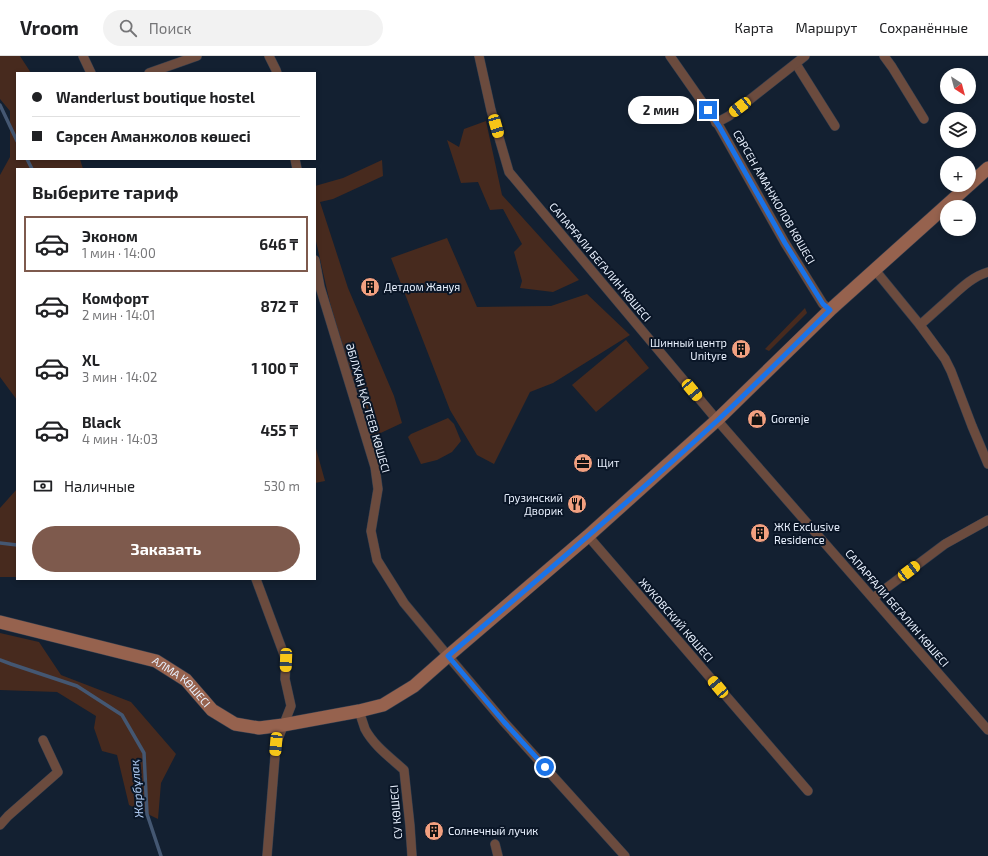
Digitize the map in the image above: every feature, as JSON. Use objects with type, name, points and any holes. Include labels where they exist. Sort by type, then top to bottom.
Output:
[{"type":"street","points":[[83,56],[91,72]]},
{"type":"street","points":[[152,72],[197,56]]},
{"type":"street","points":[[270,56],[277,72]]},
{"type":"street","name":"САПАРҒАЛИ БЕГАЛИН КӨШЕСІ","points":[[479,56],[491,110],[509,172],[717,420],[988,730]]},
{"type":"street","name":"СӘРСЕН АМАНЖОЛОВ КӨШЕСІ","points":[[670,56],[716,122],[785,243],[823,304],[830,310]]},
{"type":"street","points":[[716,122],[729,116],[805,56]]},
{"type":"street","points":[[884,56],[924,119]]},
{"type":"street","points":[[796,64],[835,126]]},
{"type":"street","name":"АЛМА КӨШЕСІ","points":[[0,622],[156,661],[186,680],[212,710],[235,724],[259,728],[283,725],[359,711],[383,704],[414,686],[588,536],[717,420],[830,310],[988,168]]},
{"type":"street","name":"ӘБІЛХАН ҚАСТЕЕВ КӨШЕСІ","points":[[316,265],[320,287],[375,467],[378,489],[371,531],[377,560],[404,603],[448,656],[504,722],[626,856]]},
{"type":"street","points":[[875,270],[920,325],[945,359],[951,370],[988,464]]},
{"type":"street","points":[[920,325],[968,283],[983,273],[988,272]]},
{"type":"street","points":[[873,598],[945,544],[988,520]]},
{"type":"street","name":"ЖУКОВСКИЙ КӨШЕСІ","points":[[588,536],[808,791]]},
{"type":"street","points":[[256,580],[286,660],[285,679],[291,706],[276,744],[267,856]]},
{"type":"street","name":"СУ КӨШЕСІ","points":[[359,711],[364,727],[375,743],[404,770],[412,856]]},
{"type":"street","points":[[0,825],[8,816],[58,772],[44,740]]},
{"type":"street","points":[[495,844],[498,856]]},
{"type":"shaded area","points":[[0,56],[20,56],[30,72],[16,72],[16,160],[80,160],[83,168],[16,168],[16,399],[0,377],[0,175],[10,157],[10,111],[0,99]]},
{"type":"shaded area","points":[[486,121],[502,195],[579,280],[553,292],[520,288],[522,281],[514,252],[522,244],[503,209],[490,210],[478,182],[461,183],[447,140],[459,147],[464,129]]},
{"type":"shaded area","points":[[382,160],[383,176],[333,199],[320,202],[348,288],[394,396],[402,423],[370,438],[330,303],[316,241],[316,186],[343,178]]},
{"type":"shaded area","points":[[447,238],[477,307],[551,306],[587,294],[630,335],[553,383],[530,392],[494,464],[477,455],[450,410],[391,258]]},
{"type":"shaded area","points":[[805,308],[807,313],[769,351],[765,349]]},
{"type":"shaded area","points":[[626,340],[649,368],[596,412],[572,385]]},
{"type":"shaded area","points":[[448,418],[454,424],[461,441],[452,452],[437,460],[421,464],[408,437],[411,434]]},
{"type":"shaded area","points":[[316,449],[325,481],[316,483]]},
{"type":"shaded area","points":[[16,490],[16,577],[0,577],[0,508]]},
{"type":"shaded area","points":[[0,633],[39,642],[61,675],[131,702],[176,754],[161,783],[158,819],[129,805],[117,755],[102,751],[94,728],[96,716],[57,692],[0,690]]},
{"type":"waterway","name":"Жарбұлақ","points":[[0,105],[16,139]]},
{"type":"waterway","name":"Жарбұлақ","points":[[28,160],[32,168]]},
{"type":"waterway","name":"Жарбұлақ","points":[[0,543],[16,545]]},
{"type":"waterway","name":"Жарбұлақ","points":[[0,660],[77,686],[122,715],[144,753],[147,814],[161,856]]},
{"type":"place","name":"Детдом Жануя","points":[[370,287]]},
{"type":"place","name":"Шинный центр Unityre","points":[[741,349]]},
{"type":"place","name":"Gorenje","points":[[757,419]]},
{"type":"place","name":"Щит","points":[[583,463]]},
{"type":"place","name":"Грузинский Дворик","points":[[577,504]]},
{"type":"place","name":"ЖК Exclusive Residence","points":[[760,533]]},
{"type":"place","name":"Солнечный лучик","points":[[434,831]]},
{"type":"route","points":[[545,767],[504,722],[448,656],[588,536],[670,463],[717,420],[830,310],[823,304],[785,243],[719,126],[708,110]]}]
